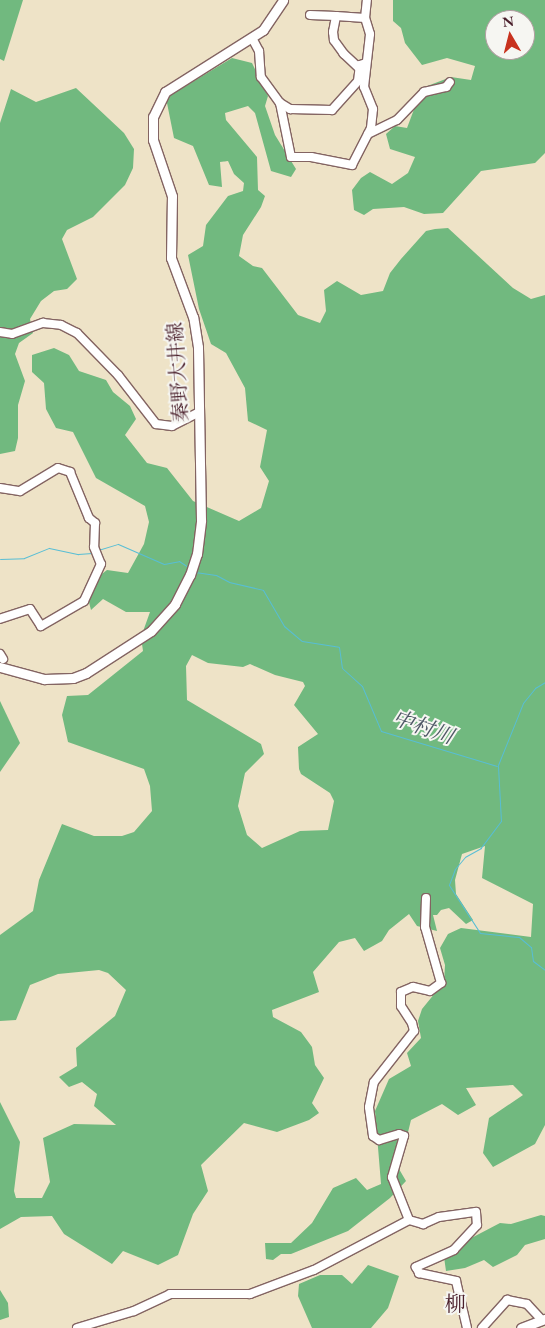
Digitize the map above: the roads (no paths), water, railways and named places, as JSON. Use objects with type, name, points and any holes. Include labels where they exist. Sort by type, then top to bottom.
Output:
[{"type":"main road","name":"秦野大井線","points":[[1,660],[44,679],[73,678],[137,643],[161,621],[180,597],[194,563],[200,532],[201,502],[196,327],[174,268],[170,251],[172,196],[153,140],[153,117],[159,100],[173,85],[252,38],[270,22],[283,0]]},
{"type":"main road","points":[[521,1328],[543,1319]]},
{"type":"street","points":[[280,103],[290,109],[332,110],[358,81],[370,34],[365,18],[367,0]]},
{"type":"street","points":[[310,15],[365,18]]},
{"type":"street","points":[[252,38],[259,51],[259,74],[280,103],[285,115],[288,152],[294,158],[310,157],[352,165],[368,134],[373,106],[364,87],[363,65],[334,40],[336,16]]},
{"type":"street","points":[[368,134],[397,120],[424,92],[446,87],[450,82]]},
{"type":"street","points":[[0,332],[12,334],[43,323],[61,325],[77,333],[118,375],[156,424],[172,426],[199,412]]},
{"type":"street","points":[[0,488],[20,491],[58,468],[70,472],[89,518],[95,523],[96,551],[101,564],[84,600],[41,626],[30,609],[0,620]]},
{"type":"street","points":[[409,1220],[392,1177],[404,1136],[399,1134],[379,1140],[374,1136],[369,1107],[374,1082],[414,1031],[399,1000],[403,987],[430,991],[442,979],[425,927],[426,898]]},
{"type":"street","points":[[77,1328],[134,1311],[170,1294],[250,1294],[314,1270],[409,1220],[423,1224],[440,1217],[476,1212],[476,1225],[454,1250],[416,1267],[419,1274],[456,1281],[467,1328]]},
{"type":"street","points":[[482,1328],[507,1300],[527,1304],[543,1319]]},
{"type":"waterway","name":"中村川","points":[[98,550],[118,544],[164,564],[179,561],[188,567]]},
{"type":"waterway","name":"中村川","points":[[0,559],[24,558],[49,548],[78,554],[92,553]]},
{"type":"waterway","name":"中村川","points":[[195,572],[216,575],[229,582],[263,590],[284,626],[302,641],[339,647],[342,668],[362,686],[381,731],[497,766]]},
{"type":"waterway","points":[[498,765],[523,703],[535,688],[545,682]]},
{"type":"waterway","name":"中村川","points":[[498,766],[501,821],[481,848],[465,857],[455,869],[449,885],[480,933],[519,937],[531,947],[533,961],[545,970]]},
{"type":"district","name":"柳","points":[[455,1304]]}]
